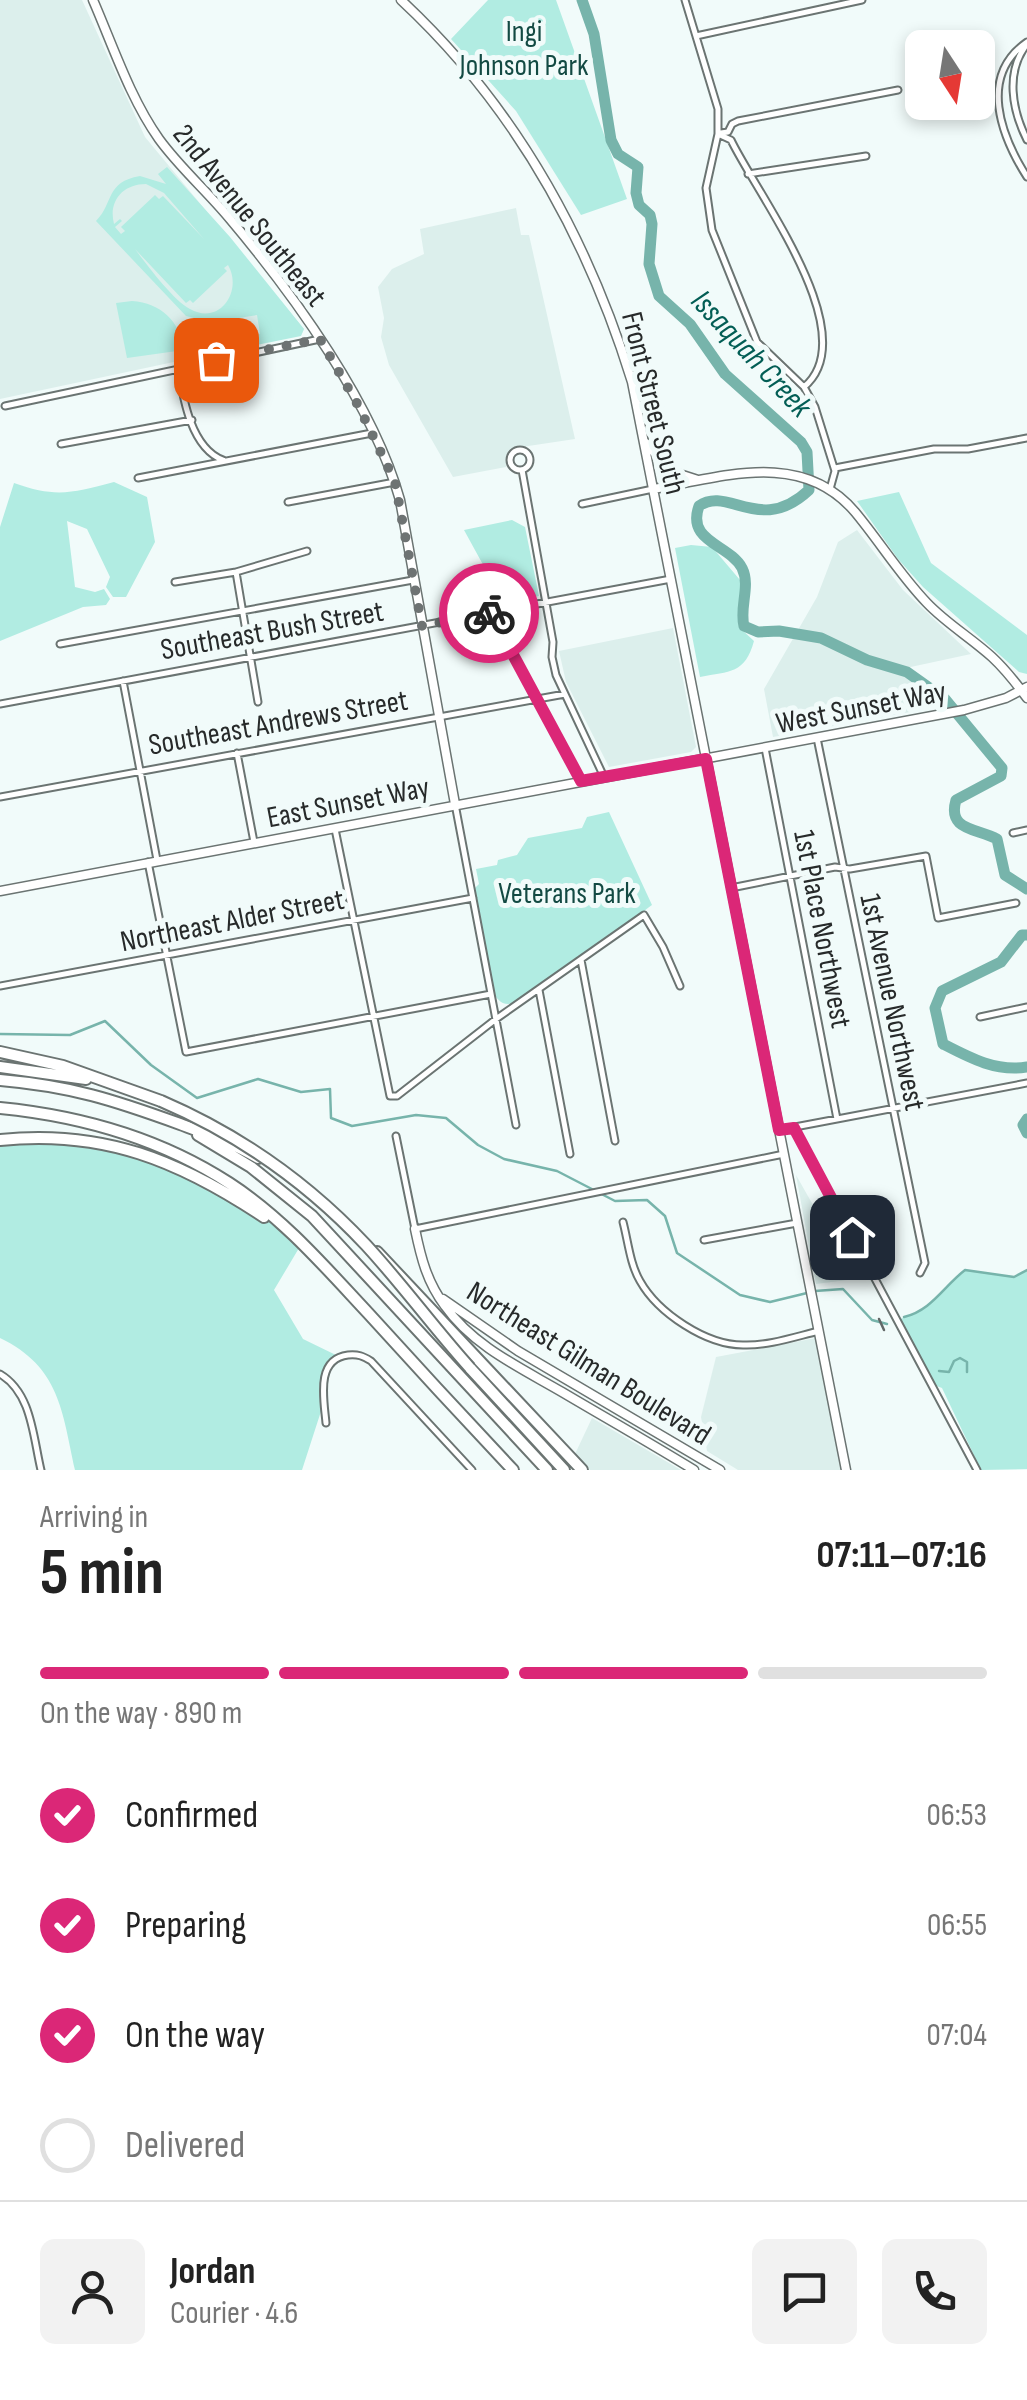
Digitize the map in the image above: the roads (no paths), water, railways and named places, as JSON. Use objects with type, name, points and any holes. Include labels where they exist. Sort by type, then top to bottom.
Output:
[{"type":"highway","points":[[0,1052],[63,1066],[160,1101],[234,1136],[302,1184],[365,1244],[470,1368],[564,1470]]},
{"type":"highway","points":[[0,1067],[111,1084]]},
{"type":"highway","points":[[0,1080],[98,1095],[215,1135],[252,1154],[392,1264],[582,1470]]},
{"type":"highway","points":[[0,1108],[80,1120],[155,1145],[230,1184],[302,1243],[513,1470]]},
{"type":"highway","points":[[180,1124],[252,1167],[312,1216],[547,1470]]},
{"type":"highway","points":[[0,1142],[94,1146],[132,1153],[189,1174],[302,1243]]},
{"type":"street","name":"2nd Avenue Southeast","points":[[93,0],[157,136],[186,174],[229,217],[320,339],[395,482],[455,804]]},
{"type":"street","name":"Front Street South","points":[[401,0],[484,88],[528,152],[564,211],[618,336],[644,440],[846,1470]]},
{"type":"street","points":[[685,0],[716,99],[718,134],[706,188],[708,216],[757,342],[804,387],[816,407],[835,468],[830,489]]},
{"type":"street","points":[[696,36],[862,0]]},
{"type":"street","points":[[1027,43],[1017,58],[1013,77],[1015,109],[1027,140]]},
{"type":"street","points":[[1027,43],[1007,62],[996,97],[1010,146],[1027,177]]},
{"type":"street","points":[[718,134],[728,132],[738,121],[898,90]]},
{"type":"street","points":[[718,134],[729,137],[790,240],[813,295],[822,358],[818,373],[804,387]]},
{"type":"street","points":[[748,174],[866,156]]},
{"type":"street","points":[[5,406],[320,339]]},
{"type":"street","points":[[178,368],[192,420],[207,451],[220,459],[234,460]]},
{"type":"street","points":[[62,444],[192,420]]},
{"type":"street","points":[[138,478],[372,433]]},
{"type":"street","points":[[835,468],[934,449],[968,449],[1027,438]]},
{"type":"street","points":[[644,440],[670,471],[702,480]]},
{"type":"street","points":[[522,470],[553,664],[604,777]]},
{"type":"street","points":[[582,504],[749,472],[783,472],[816,482],[830,489],[857,514],[884,554],[927,603],[992,657],[1025,692]]},
{"type":"street","points":[[288,502],[395,482]]},
{"type":"street","points":[[174,582],[236,572],[307,550]]},
{"type":"street","points":[[236,572],[258,702]]},
{"type":"street","points":[[60,644],[413,580]]},
{"type":"street","name":"Southeast Bush Street","points":[[0,704],[671,580]]},
{"type":"street","points":[[494,612],[497,625],[581,781]]},
{"type":"street","points":[[123,681],[186,1052],[492,996],[503,1005],[515,1006]]},
{"type":"street","name":"West Sunset Way","points":[[706,759],[964,710],[1025,692]]},
{"type":"street","name":"Southeast Andrews Street","points":[[0,797],[564,694]]},
{"type":"street","name":"1st Avenue Northwest","points":[[817,738],[926,1263],[920,1272]]},
{"type":"street","name":"1st Place Northwest","points":[[765,748],[838,1120]]},
{"type":"street","points":[[237,753],[254,842]]},
{"type":"street","name":"East Sunset Way","points":[[0,891],[706,759]]},
{"type":"street","points":[[455,804],[516,1125]]},
{"type":"street","points":[[334,828],[390,1096],[397,1096],[644,915],[680,986]]},
{"type":"street","points":[[1013,833],[1027,830]]},
{"type":"street","points":[[731,888],[926,856],[938,918],[1016,903]]},
{"type":"street","name":"Northeast Alder Street","points":[[0,986],[472,898]]},
{"type":"street","points":[[581,960],[615,1141]]},
{"type":"street","points":[[539,989],[570,1154]]},
{"type":"street","points":[[980,1017],[1027,1008]]},
{"type":"street","points":[[779,1130],[1027,1084]]},
{"type":"street","points":[[794,1128],[977,1470]]},
{"type":"street","points":[[396,1136],[415,1229],[784,1154]]},
{"type":"street","points":[[624,1222],[633,1264],[646,1290],[668,1311],[708,1338],[755,1345],[819,1332]]},
{"type":"street","points":[[704,1240],[798,1223]]},
{"type":"street","name":"Northeast Gilman Boulevard","points":[[415,1229],[423,1268],[448,1310],[468,1331],[512,1363],[694,1470]]},
{"type":"street","name":"Northeast Gilman Boulevard","points":[[436,1292],[459,1313],[518,1352],[720,1470]]},
{"type":"street","points":[[512,1363],[518,1352]]},
{"type":"street","points":[[326,1424],[324,1374],[340,1357],[361,1356],[371,1361],[472,1470]]},
{"type":"street","points":[[0,1374],[12,1382],[27,1409],[40,1470]]},
{"type":"street","points":[[683,1464],[690,1452]]},
{"type":"waterway","name":"Issaquah Creek","points":[[582,0],[594,34],[611,140],[618,154],[638,167],[636,193],[639,205],[650,215],[649,264],[659,296],[690,324],[725,374],[801,442],[807,452],[809,490],[791,503],[760,510],[722,501],[699,506],[698,528],[742,568],[744,626],[758,632],[821,638],[867,660],[907,672],[945,699],[1002,768],[1001,776],[956,800],[956,818],[966,827],[997,839],[1005,875],[1027,889]]},
{"type":"waterway","name":"Issaquah Creek","points":[[1027,935],[1022,935],[1001,962],[942,991],[935,1008],[943,1044],[994,1066],[1027,1067]]},
{"type":"waterway","points":[[0,1034],[70,1035],[105,1021],[151,1065],[197,1098],[258,1079],[301,1092],[330,1089],[331,1118],[352,1126],[416,1115],[446,1118],[478,1145],[504,1159],[557,1171],[615,1201],[647,1200],[665,1216],[677,1253],[740,1295],[770,1302],[807,1293]]},
{"type":"waterway","name":"Issaquah Creek","points":[[1027,1119],[1023,1125],[1027,1133]]},
{"type":"waterway","points":[[904,1317],[930,1304],[965,1270],[1014,1277],[1027,1270]]},
{"type":"waterway","points":[[815,1291],[843,1289],[872,1320],[887,1324]]},
{"type":"waterway","points":[[939,1371],[949,1372],[960,1358],[967,1362],[967,1372]]},
{"type":"railway","points":[[879,1319],[884,1330]]},
{"type":"park label","name":"Ingi Johnson Park","points":[[524,48]]},
{"type":"park label","name":"Veterans Park","points":[[567,893]]}]
